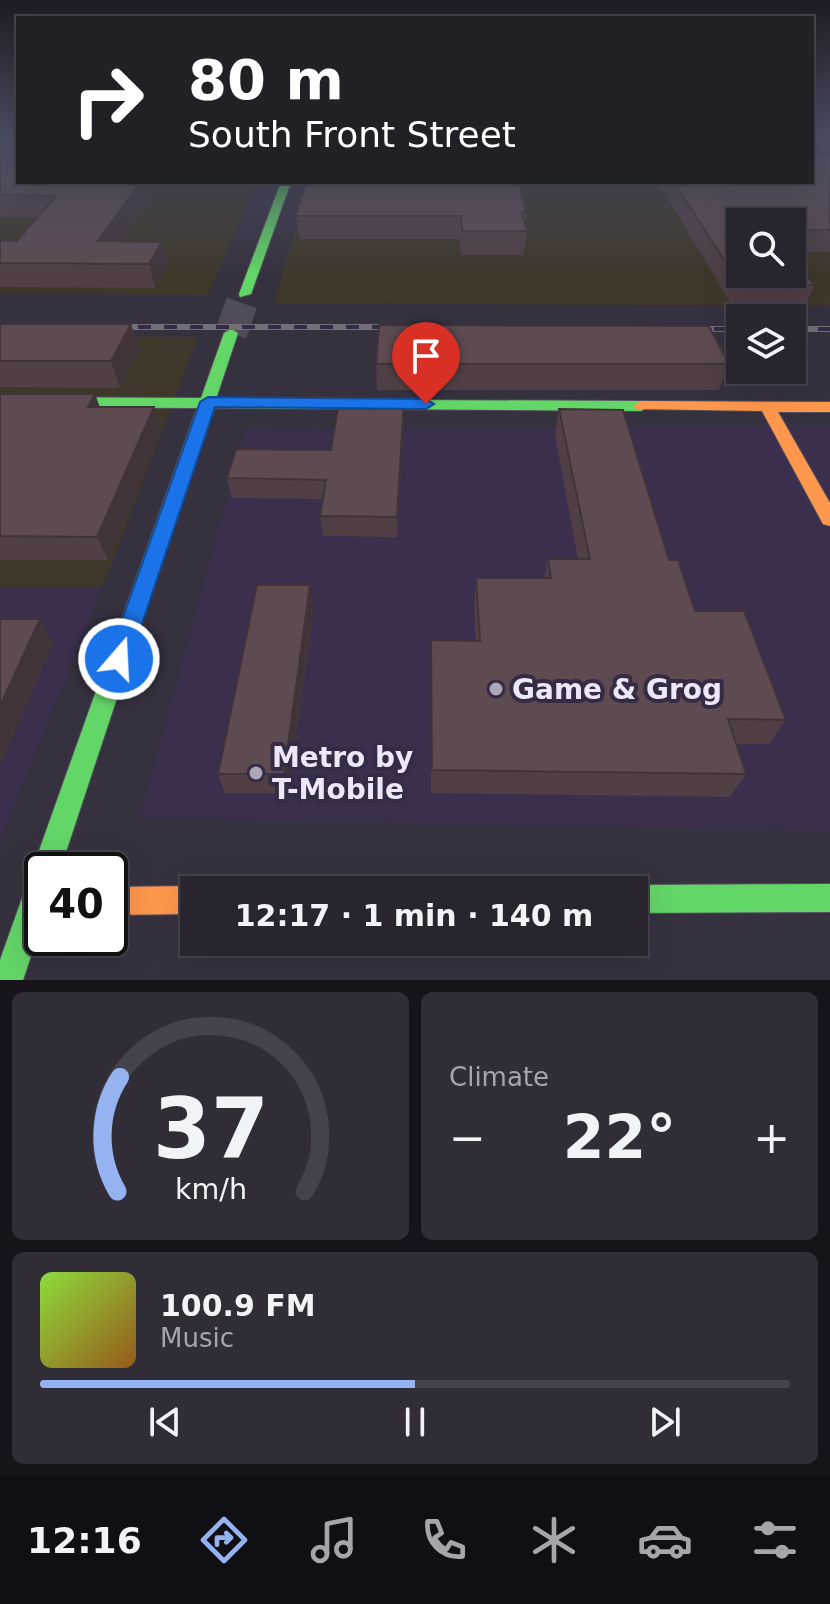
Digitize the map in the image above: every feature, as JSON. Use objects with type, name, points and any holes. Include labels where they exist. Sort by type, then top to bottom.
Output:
[{"type":"street","points":[[245,294],[285,184]]},
{"type":"street","points":[[52,852],[231,333]]},
{"type":"street","points":[[0,402],[830,407]]},
{"type":"street","points":[[767,407],[830,519]]},
{"type":"street","points":[[648,899],[830,898]]},
{"type":"street","points":[[128,901],[180,900]]},
{"type":"street","points":[[12,901],[24,901]]},
{"type":"street","points":[[8,980],[24,939]]},
{"type":"shaded area","points":[[0,184],[256,184],[208,295],[0,293]]},
{"type":"shaded area","points":[[308,184],[830,184],[830,306],[274,303]]},
{"type":"shaded area","points":[[0,336],[198,337],[102,588],[0,587]]},
{"type":"shaded area","points":[[830,428],[830,831],[140,817],[246,429]]},
{"type":"shaded area","points":[[0,587],[102,588],[0,839]]},
{"type":"building","points":[[0,184],[139,184],[98,241],[162,242],[149,264],[0,263],[0,240],[17,241],[56,196],[0,195]]},
{"type":"building","points":[[305,184],[519,184],[527,231],[462,231],[461,216],[296,216]]},
{"type":"building","points":[[675,184],[830,184],[830,230],[806,230],[806,208],[726,208],[726,263]]},
{"type":"building","points":[[806,275],[814,285],[806,285]]},
{"type":"building","points":[[0,324],[131,324],[111,361],[0,361]]},
{"type":"building","points":[[379,325],[709,326],[726,358],[726,364],[376,364]]},
{"type":"building","points":[[0,394],[95,394],[88,407],[154,407],[97,537],[0,536]]},
{"type":"building","points":[[374,400],[404,400],[397,517],[320,516],[326,480],[227,478],[236,449],[331,450],[338,408],[374,409]]},
{"type":"building","points":[[559,409],[623,410],[669,560],[678,560],[695,611],[744,611],[786,720],[728,719],[746,774],[432,770],[431,640],[480,641],[476,578],[551,578],[548,559],[590,559]]},
{"type":"building","points":[[257,585],[310,585],[284,774],[218,774]]},
{"type":"building","points":[[0,619],[40,619],[0,706]]},
{"type":"tunnel","points":[[231,333],[245,294]]},
{"type":"railway","points":[[112,327],[400,327]]},
{"type":"railway","points":[[688,329],[726,329]]},
{"type":"railway","points":[[806,329],[830,329]]},
{"type":"traffic: fast","points":[[245,294],[285,184]]},
{"type":"traffic: fast","points":[[52,852],[231,333]]},
{"type":"traffic: fast","points":[[0,402],[641,406]]},
{"type":"traffic: fast","points":[[648,899],[830,898]]},
{"type":"traffic: fast","points":[[8,980],[24,933]]},
{"type":"traffic: slow","points":[[641,406],[830,407]]},
{"type":"traffic: slow","points":[[767,407],[830,519]]},
{"type":"traffic: slow","points":[[128,901],[180,900]]},
{"type":"place","name":"Game & Grog","points":[[496,689]]},
{"type":"place","name":"Metro by T-Mobile","points":[[256,773]]},
{"type":"route","points":[[119,659],[208,402],[426,404]]}]
